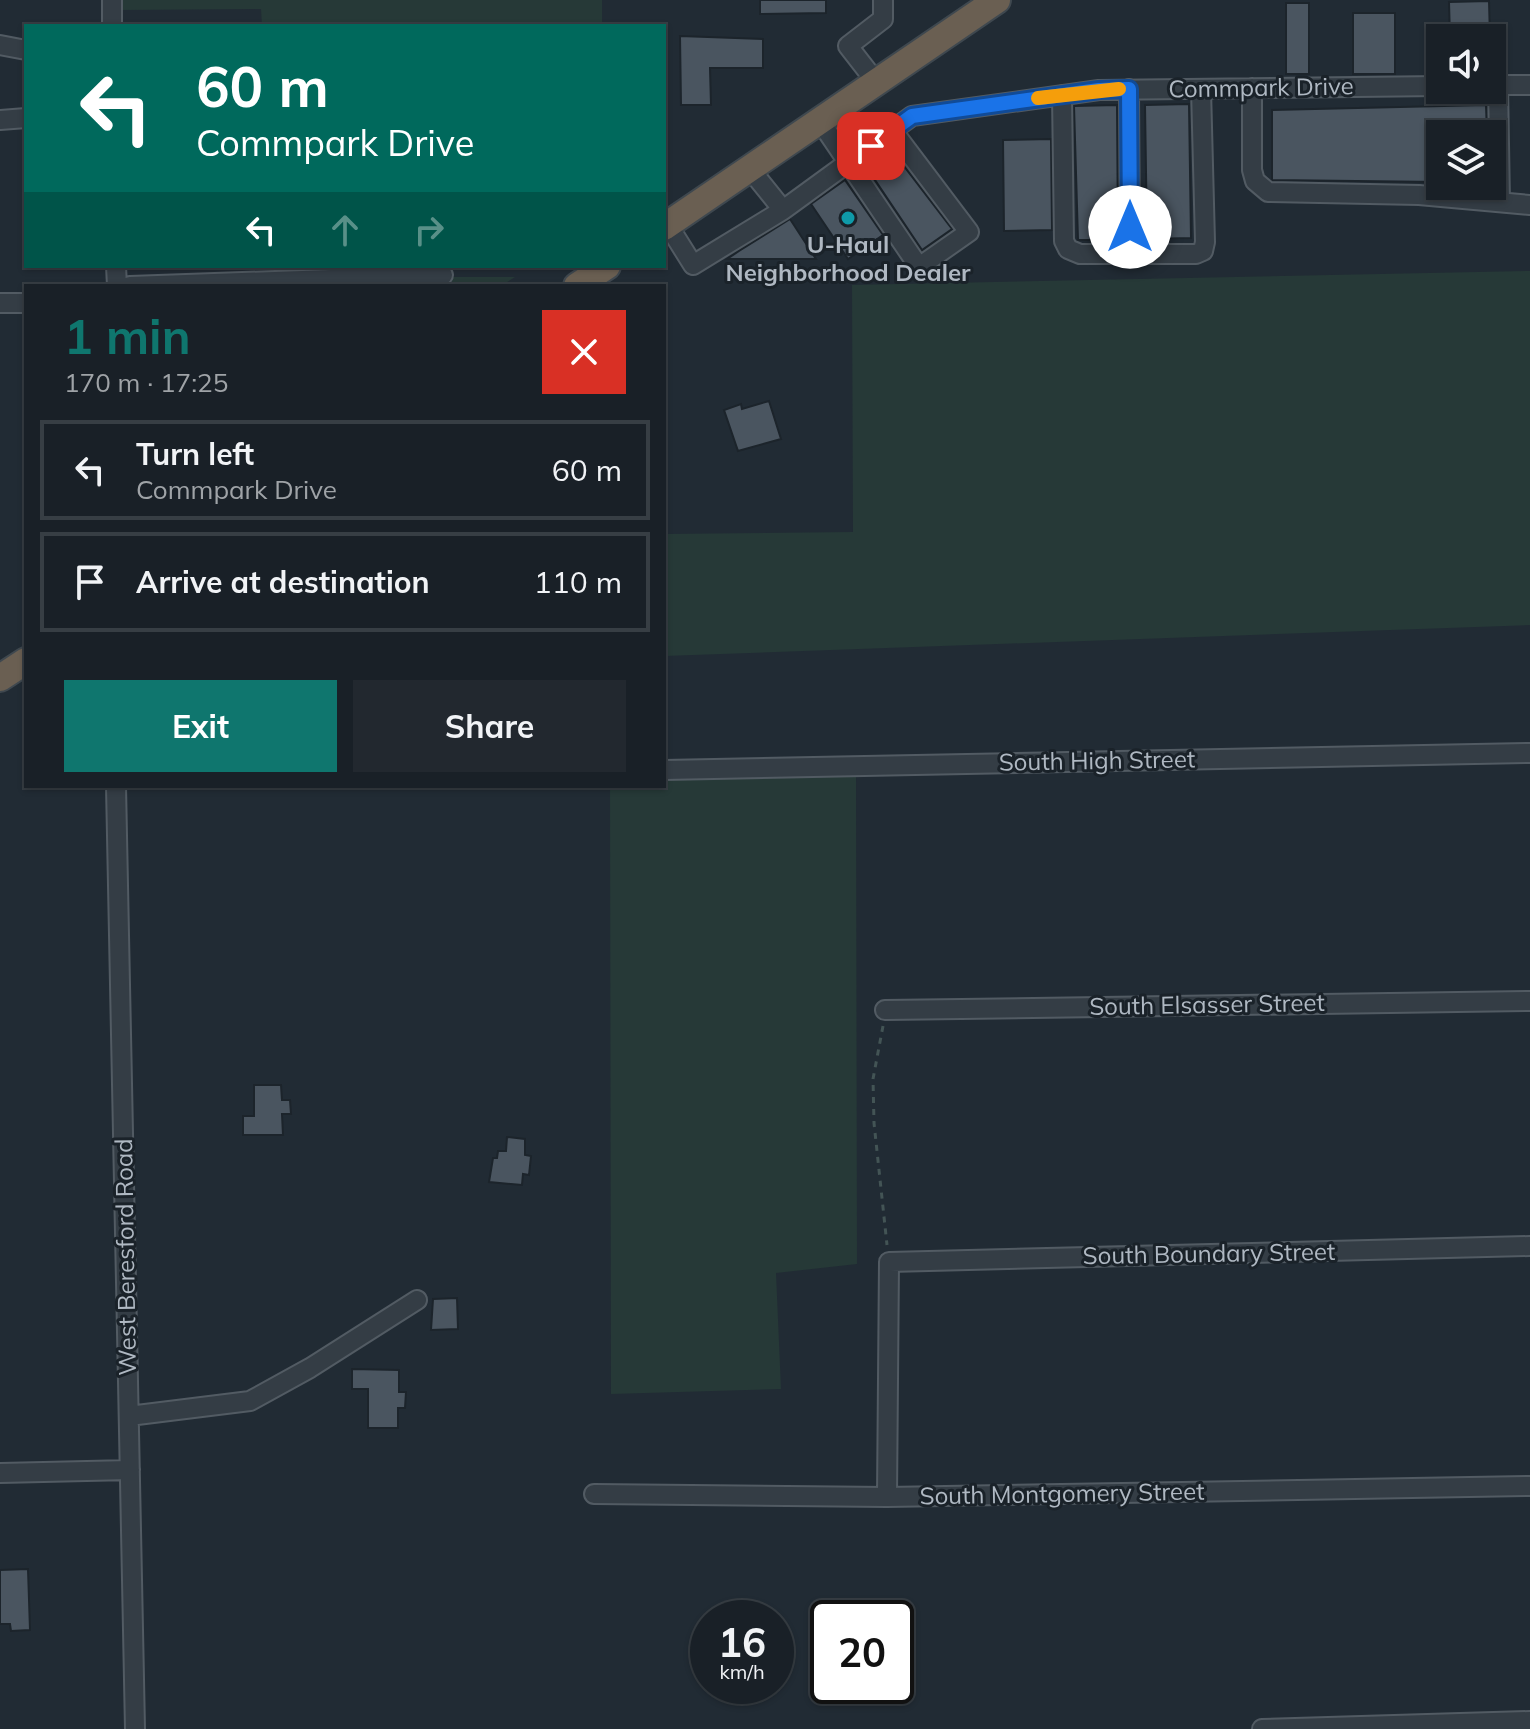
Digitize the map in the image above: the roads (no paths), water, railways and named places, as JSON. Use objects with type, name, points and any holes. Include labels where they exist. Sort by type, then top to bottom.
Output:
[{"type":"highway","points":[[666,226],[997,0]]},
{"type":"highway","points":[[580,284],[604,268]]},
{"type":"highway","points":[[0,678],[24,662]]},
{"type":"street","points":[[112,0],[112,24]]},
{"type":"street","points":[[876,82],[848,46],[883,19],[883,0]]},
{"type":"street","points":[[0,45],[24,50]]},
{"type":"street","points":[[1506,85],[1530,85]]},
{"type":"street","name":"Commpark Drive","points":[[666,226],[693,265],[783,210],[912,116],[1099,90],[1426,86]]},
{"type":"street","points":[[1252,88],[1252,170],[1255,181],[1268,192],[1419,195],[1530,205]]},
{"type":"street","points":[[1129,89],[1130,254]]},
{"type":"street","points":[[1062,95],[1064,241],[1068,249],[1080,254],[1196,254],[1203,251],[1205,242],[1201,89]]},
{"type":"street","points":[[1496,104],[1500,202]]},
{"type":"street","points":[[0,120],[24,118]]},
{"type":"street","points":[[820,121],[919,267],[969,232],[892,130]]},
{"type":"street","points":[[750,169],[783,210]]},
{"type":"street","points":[[187,284],[443,275]]},
{"type":"street","points":[[0,303],[24,303]]},
{"type":"street","name":"South High Street","points":[[666,770],[1530,753]]},
{"type":"street","name":"West Beresford Road","points":[[116,788],[135,1729]]},
{"type":"street","name":"South Elsasser Street","points":[[885,1010],[1530,1001]]},
{"type":"street","name":"South Boundary Street","points":[[887,1497],[889,1262],[1530,1246]]},
{"type":"street","points":[[129,1416],[250,1401],[310,1368],[417,1300]]},
{"type":"street","points":[[0,1473],[130,1470]]},
{"type":"street","name":"South Montgomery Street","points":[[594,1494],[887,1497],[1530,1486]]},
{"type":"street","points":[[1262,1729],[1530,1721]]},
{"type":"place","name":"U-Haul Neighborhood Dealer","points":[[848,218]]}]
